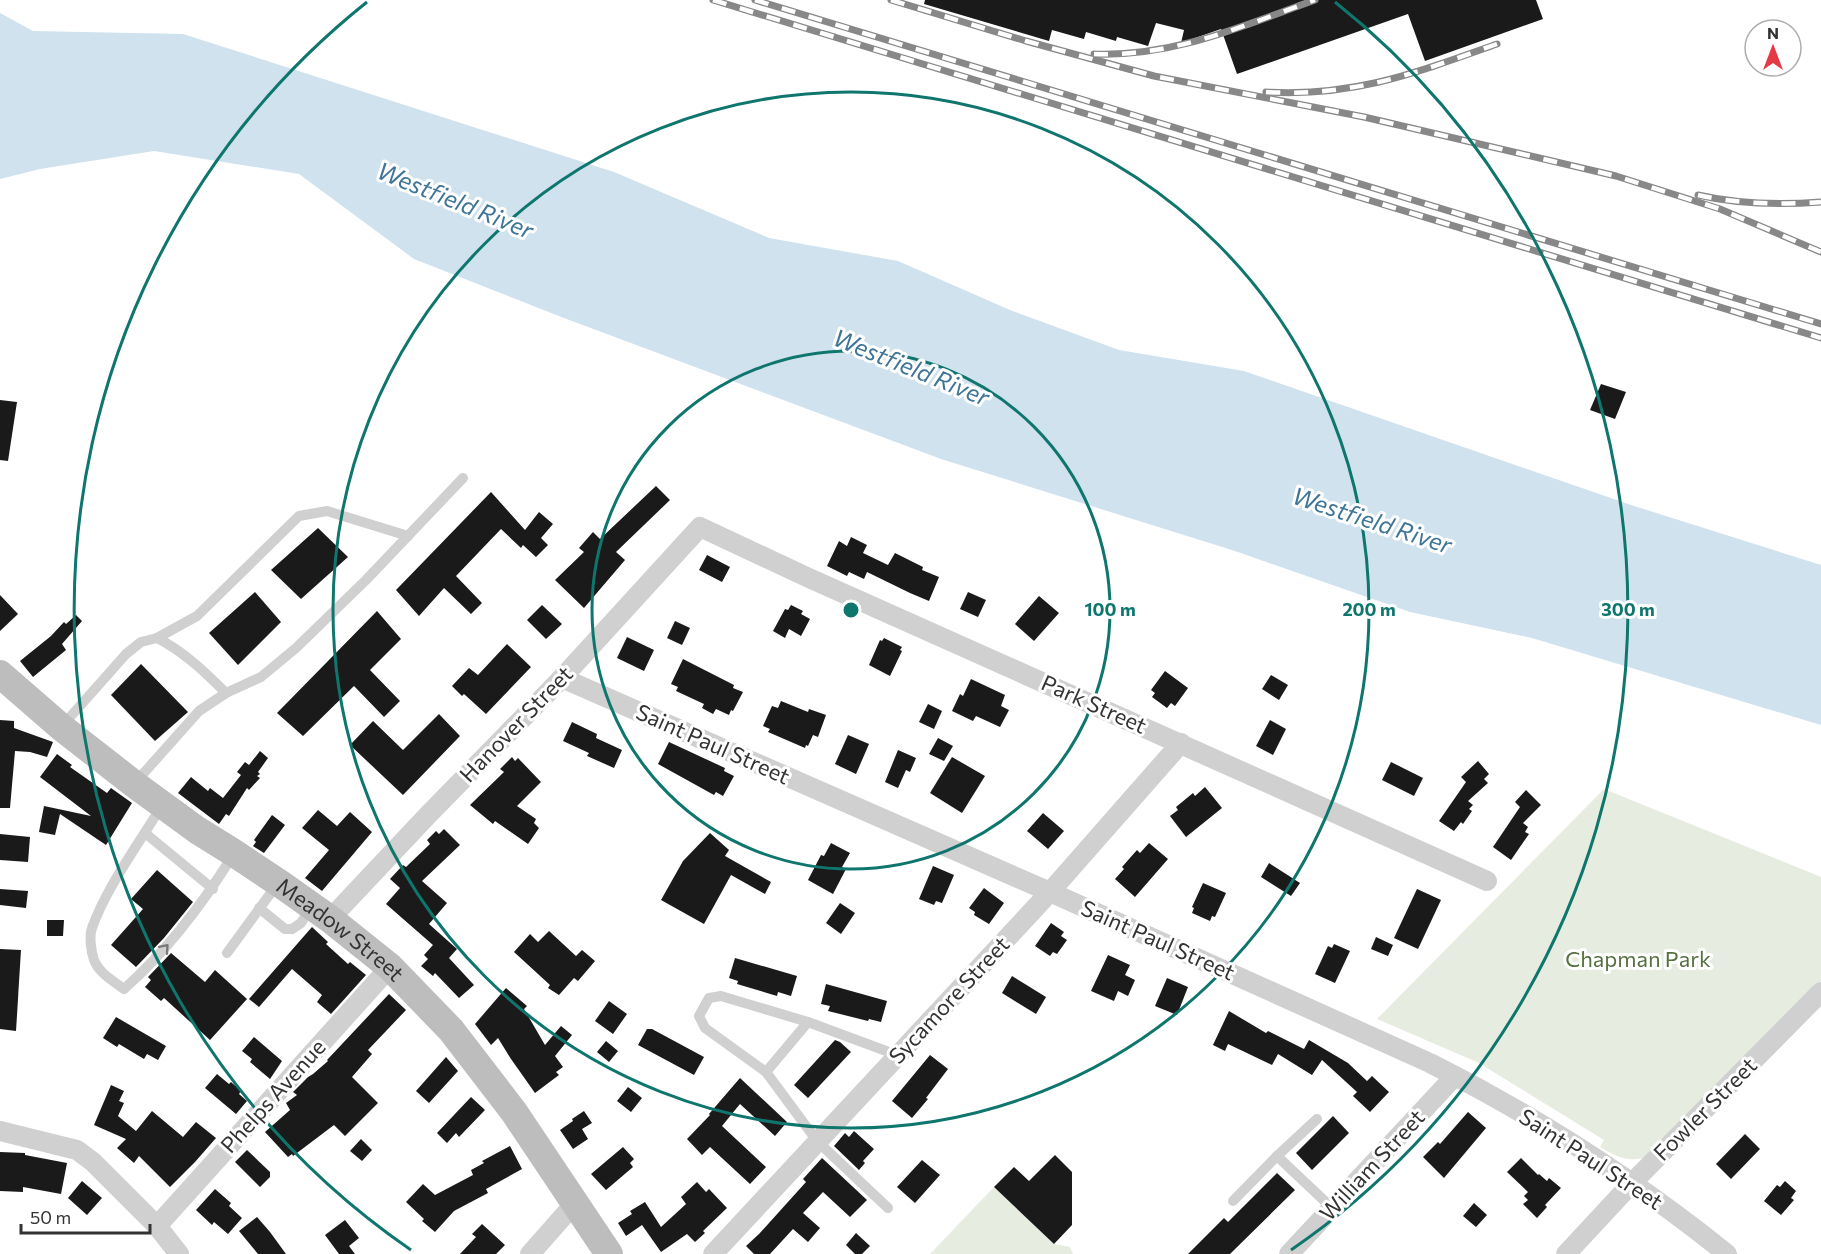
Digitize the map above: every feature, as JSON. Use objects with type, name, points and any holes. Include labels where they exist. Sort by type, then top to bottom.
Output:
[{"type":"street","name":"Hanover Street","points":[[321,913],[561,678],[700,527]]},
{"type":"street","name":"Park Street","points":[[700,527],[819,583],[1488,881]]},
{"type":"street","name":"Meadow Street","points":[[0,675],[61,727],[162,805],[321,913],[390,967],[451,1030],[514,1112],[609,1254]]},
{"type":"street","name":"Saint Paul Street","points":[[561,678],[1050,892],[1455,1076],[1559,1135],[1632,1184],[1727,1254]]},
{"type":"street","name":"Sycamore Street","points":[[713,1254],[1050,892],[1181,743]]},
{"type":"street","name":"Phelps Avenue","points":[[157,1226],[390,967]]},
{"type":"street","name":"Fowler Street","points":[[1566,1254],[1821,992]]},
{"type":"street","name":"William Street","points":[[1289,1254],[1455,1076]]},
{"type":"street","points":[[0,1131],[77,1150],[93,1162],[157,1226],[179,1254]]},
{"type":"street","points":[[530,1254],[575,1203]]},
{"type":"lane","points":[[134,784],[199,711],[226,693],[261,677],[296,648],[366,580],[463,478]]},
{"type":"lane","points":[[61,727],[126,654],[141,642],[157,638],[197,616],[298,516],[327,511],[408,536]]},
{"type":"lane","points":[[157,638],[171,645],[200,668],[226,693]]},
{"type":"lane","points":[[162,805],[108,893],[92,930],[91,944],[94,961],[102,972],[124,989],[147,969],[198,910],[234,853]]},
{"type":"lane","points":[[145,833],[213,889]]},
{"type":"lane","points":[[227,953],[278,883]]},
{"type":"lane","points":[[259,908],[285,928],[292,929],[321,913]]},
{"type":"lane","points":[[888,1208],[817,1142],[766,1072],[705,1028],[699,1016],[709,998],[721,996],[808,1022],[897,1055]]},
{"type":"lane","points":[[766,1072],[808,1022]]},
{"type":"lane","points":[[1233,1201],[1317,1119]]},
{"type":"lane","points":[[1277,1156],[1332,1208]]},
{"type":"green space","name":"Chapman Park","points":[[1604,789],[1821,877],[1821,981],[1643,1158],[1637,1159],[1621,1157],[1600,1147],[1604,1140],[1479,1063],[1377,1019]]},
{"type":"green space","points":[[994,1187],[1054,1244],[1070,1247],[1073,1254],[930,1254]]},
{"type":"water","name":"Westfield River","points":[[0,13],[33,31],[183,34],[614,172],[769,238],[898,261],[1010,310],[1119,350],[1244,371],[1631,505],[1821,565],[1821,725],[1532,638],[1410,612],[1235,551],[941,459],[564,318],[414,259],[299,174],[154,151],[40,169],[0,179]]},
{"type":"building","points":[[925,0],[1536,0],[1543,19],[1425,61],[1408,14],[1237,74],[1221,29],[1181,43],[1184,30],[1156,23],[1148,46],[1117,37],[1116,41],[1086,32],[1084,39],[1052,30],[1049,41],[924,4]]},
{"type":"building","points":[[1601,384],[1626,392],[1615,419],[1590,410]]},
{"type":"building","points":[[0,400],[17,402],[8,461],[0,460]]},
{"type":"building","points":[[656,486],[670,500],[616,552],[625,560],[584,608],[555,580],[584,552],[579,548],[593,532],[600,539]]},
{"type":"building","points":[[491,492],[525,530],[539,512],[553,524],[541,538],[548,545],[536,557],[523,545],[521,548],[501,529],[456,576],[482,603],[471,614],[444,588],[419,616],[396,590]]},
{"type":"building","points":[[318,528],[348,557],[301,599],[271,570]]},
{"type":"building","points":[[851,537],[867,545],[863,553],[888,565],[895,553],[923,567],[922,570],[939,577],[929,601],[867,572],[864,579],[849,572],[847,576],[827,566],[839,541],[847,546]]},
{"type":"building","points":[[707,555],[730,567],[722,582],[699,570]]},
{"type":"building","points":[[255,592],[281,622],[238,665],[209,633]]},
{"type":"building","points":[[968,592],[986,600],[978,617],[960,609]]},
{"type":"building","points":[[0,595],[18,614],[0,631]]},
{"type":"building","points":[[1039,596],[1059,613],[1034,641],[1015,624]]},
{"type":"building","points":[[542,605],[562,624],[546,639],[527,620]]},
{"type":"building","points":[[791,605],[803,611],[801,614],[810,619],[801,636],[789,629],[785,638],[773,631],[785,609],[788,610]]},
{"type":"building","points":[[377,611],[401,639],[370,670],[400,701],[384,717],[354,686],[303,736],[277,713]]},
{"type":"building","points":[[76,615],[82,621],[62,644],[66,650],[33,677],[20,661],[51,636],[64,622],[66,624]]},
{"type":"building","points":[[675,621],[690,628],[682,645],[667,638]]},
{"type":"building","points":[[627,637],[654,650],[644,671],[617,658]]},
{"type":"building","points":[[884,638],[902,647],[890,676],[869,665],[880,640]]},
{"type":"building","points":[[507,644],[531,667],[486,714],[452,686],[469,668],[478,675]]},
{"type":"building","points":[[683,659],[743,692],[729,715],[716,709],[713,714],[702,708],[704,704],[676,691],[678,687],[671,684]]},
{"type":"building","points":[[141,664],[188,712],[155,741],[111,695]]},
{"type":"building","points":[[1165,671],[1188,688],[1175,706],[1171,703],[1167,708],[1152,697],[1155,693],[1151,690]]},
{"type":"building","points":[[1271,675],[1288,685],[1279,700],[1262,689]]},
{"type":"building","points":[[971,679],[1005,695],[1001,706],[1009,710],[1000,727],[976,716],[973,721],[952,711],[960,694],[963,696]]},
{"type":"building","points":[[781,701],[808,712],[809,709],[826,715],[818,737],[813,735],[805,748],[768,732],[770,729],[763,726],[772,706],[778,708]]},
{"type":"building","points":[[928,704],[942,711],[934,729],[919,722]]},
{"type":"building","points":[[439,714],[460,736],[403,795],[350,745],[373,721],[403,750]]},
{"type":"building","points":[[0,720],[14,721],[14,728],[53,742],[47,757],[15,751],[10,808],[0,808]]},
{"type":"building","points":[[1270,720],[1286,729],[1273,755],[1256,746]]},
{"type":"building","points":[[572,722],[597,734],[596,738],[622,750],[614,768],[587,756],[589,753],[563,741]]},
{"type":"building","points":[[848,735],[869,744],[856,774],[835,764]]},
{"type":"building","points":[[938,738],[953,746],[944,761],[929,754]]},
{"type":"building","points":[[669,742],[725,768],[724,771],[734,776],[723,796],[716,792],[714,795],[658,764]]},
{"type":"building","points":[[898,750],[916,758],[910,772],[906,770],[898,788],[885,782]]},
{"type":"building","points":[[260,751],[268,758],[258,772],[260,774],[257,776],[260,778],[249,790],[247,788],[229,816],[226,814],[219,824],[178,793],[191,777],[208,791],[210,788],[223,798],[241,775],[237,772],[245,762],[249,765]]},
{"type":"building","points":[[57,754],[72,765],[70,767],[107,793],[111,788],[132,803],[106,845],[60,814],[55,835],[39,832],[44,806],[91,816],[40,777]]},
{"type":"building","points":[[512,757],[515,761],[518,758],[541,782],[517,806],[536,819],[534,823],[539,828],[528,844],[495,821],[493,824],[470,805],[504,772],[500,769]]},
{"type":"building","points":[[952,757],[985,776],[962,813],[930,793]]},
{"type":"building","points":[[1478,761],[1489,774],[1484,779],[1488,783],[1468,801],[1473,805],[1469,809],[1472,811],[1463,824],[1461,822],[1454,831],[1439,821],[1466,782],[1461,777]]},
{"type":"building","points":[[1391,762],[1423,778],[1414,796],[1382,780]]},
{"type":"building","points":[[1205,787],[1222,808],[1186,837],[1170,816],[1178,810],[1176,807],[1193,793],[1195,796]]},
{"type":"building","points":[[1526,790],[1541,805],[1523,823],[1528,827],[1525,832],[1529,834],[1511,860],[1493,847],[1520,807],[1515,802]]},
{"type":"building","points":[[318,810],[337,826],[350,812],[372,832],[322,891],[305,878],[329,850],[302,828]]},
{"type":"building","points":[[1043,813],[1064,831],[1048,849],[1027,831]]},
{"type":"building","points":[[272,815],[285,825],[264,853],[253,846],[256,842],[254,840]]},
{"type":"building","points":[[444,829],[460,845],[422,881],[447,903],[429,924],[457,949],[449,958],[474,985],[459,998],[435,973],[433,976],[421,966],[428,959],[424,955],[433,945],[386,904],[400,888],[390,879],[403,865],[406,867],[430,844],[427,840],[436,831],[439,834]]},
{"type":"building","points":[[710,833],[729,850],[725,856],[771,882],[765,894],[731,875],[704,924],[661,900],[683,861]]},
{"type":"building","points":[[0,834],[30,837],[28,862],[0,860]]},
{"type":"building","points":[[831,843],[850,853],[842,867],[846,869],[833,894],[808,880],[821,855],[824,856]]},
{"type":"building","points":[[1149,843],[1168,859],[1135,897],[1115,879],[1137,850],[1140,853]]},
{"type":"building","points":[[1269,863],[1300,883],[1291,896],[1261,877]]},
{"type":"building","points":[[933,866],[954,875],[942,903],[936,901],[934,905],[919,899]]},
{"type":"building","points":[[157,870],[193,902],[164,938],[136,967],[111,945],[143,909],[131,899]]},
{"type":"building","points":[[1203,883],[1226,893],[1215,917],[1212,916],[1210,921],[1192,913],[1194,908],[1192,907]]},
{"type":"building","points":[[984,888],[1004,903],[989,924],[974,915],[975,912],[969,908]]},
{"type":"building","points":[[0,889],[28,891],[26,908],[0,905]]},
{"type":"building","points":[[1417,889],[1441,900],[1418,949],[1394,938]]},
{"type":"building","points":[[840,903],[855,913],[841,934],[826,923]]},
{"type":"building","points":[[47,920],[64,920],[63,936],[47,936]]},
{"type":"building","points":[[1051,923],[1064,932],[1061,936],[1067,940],[1057,954],[1053,952],[1050,956],[1035,946]]},
{"type":"building","points":[[312,927],[328,942],[326,944],[348,964],[350,962],[366,975],[331,1014],[317,1002],[322,995],[292,969],[259,1007],[249,999]]},
{"type":"building","points":[[549,931],[576,956],[582,950],[595,961],[578,981],[574,978],[559,995],[548,988],[550,985],[514,952],[530,934],[538,942]]},
{"type":"building","points":[[1376,937],[1393,945],[1388,956],[1371,949]]},
{"type":"building","points":[[1334,944],[1350,951],[1335,983],[1315,974],[1328,946],[1332,948]]},
{"type":"building","points":[[0,949],[21,950],[16,1031],[0,1029]]},
{"type":"building","points":[[171,953],[205,982],[215,970],[247,999],[210,1040],[164,998],[161,1001],[145,987],[151,980],[148,977]]},
{"type":"building","points":[[1108,955],[1130,965],[1125,975],[1135,980],[1128,996],[1118,991],[1114,1001],[1091,991]]},
{"type":"building","points":[[735,958],[797,976],[791,996],[778,992],[777,996],[737,984],[738,981],[729,978]]},
{"type":"building","points":[[1012,976],[1046,997],[1036,1014],[1002,993]]},
{"type":"building","points":[[1167,978],[1188,987],[1177,1015],[1155,1006]]},
{"type":"building","points":[[826,984],[887,1001],[881,1022],[828,1011],[830,1006],[821,1004]]},
{"type":"building","points":[[506,988],[527,1006],[524,1009],[545,1045],[561,1026],[572,1035],[555,1056],[563,1067],[556,1072],[559,1075],[535,1093],[498,1038],[491,1045],[475,1024]]},
{"type":"building","points":[[389,994],[406,1010],[368,1050],[372,1054],[352,1077],[378,1103],[345,1136],[334,1125],[293,1156],[292,1154],[288,1157],[265,1132],[290,1110],[286,1103],[297,1095],[293,1092],[328,1061]]},
{"type":"building","points":[[609,1001],[627,1014],[613,1034],[595,1021]]},
{"type":"building","points":[[1229,1011],[1266,1033],[1268,1031],[1304,1049],[1309,1040],[1348,1063],[1367,1081],[1372,1076],[1389,1092],[1370,1112],[1353,1096],[1357,1092],[1322,1060],[1312,1075],[1278,1054],[1272,1065],[1228,1044],[1225,1051],[1213,1045]]},
{"type":"building","points":[[116,1017],[166,1046],[158,1060],[147,1054],[144,1059],[119,1044],[117,1047],[103,1038]]},
{"type":"building","points":[[647,1029],[652,1029],[704,1057],[694,1075],[638,1045]]},
{"type":"building","points":[[254,1037],[282,1061],[270,1079],[250,1062],[252,1059],[242,1051]]},
{"type":"building","points":[[835,1040],[851,1052],[808,1098],[794,1085]]},
{"type":"building","points":[[606,1041],[618,1051],[609,1062],[597,1052]]},
{"type":"building","points":[[930,1055],[948,1069],[912,1118],[892,1101]]},
{"type":"building","points":[[446,1057],[458,1071],[429,1103],[416,1091]]},
{"type":"building","points":[[217,1074],[241,1091],[239,1094],[247,1101],[236,1114],[205,1088]]},
{"type":"building","points":[[740,1078],[787,1122],[775,1136],[740,1104],[722,1126],[766,1167],[750,1184],[710,1147],[702,1155],[687,1139]]},
{"type":"building","points":[[111,1085],[124,1091],[119,1101],[124,1103],[118,1116],[136,1131],[152,1111],[183,1137],[196,1122],[216,1138],[170,1187],[139,1156],[134,1163],[117,1148],[126,1139],[94,1125]]},
{"type":"building","points":[[628,1087],[642,1098],[631,1112],[617,1101]]},
{"type":"building","points":[[471,1097],[485,1110],[459,1137],[456,1133],[447,1143],[437,1133]]},
{"type":"building","points":[[584,1111],[592,1123],[582,1129],[588,1139],[573,1149],[560,1130]]},
{"type":"building","points":[[1468,1112],[1486,1128],[1444,1178],[1423,1157],[1438,1142],[1440,1144]]},
{"type":"building","points":[[1333,1116],[1349,1133],[1312,1170],[1296,1153]]},
{"type":"building","points":[[854,1131],[874,1149],[863,1161],[865,1163],[859,1170],[834,1146],[845,1133],[849,1137]]},
{"type":"building","points":[[1745,1134],[1760,1149],[1731,1179],[1716,1164]]},
{"type":"building","points":[[361,1139],[372,1150],[362,1161],[350,1151]]},
{"type":"building","points":[[510,1146],[522,1169],[486,1189],[488,1193],[454,1211],[435,1232],[406,1202],[423,1184],[435,1195],[473,1175],[471,1170],[484,1163],[482,1161]]},
{"type":"building","points":[[623,1147],[634,1159],[630,1163],[633,1167],[606,1190],[591,1174]]},
{"type":"building","points":[[247,1150],[270,1172],[270,1177],[260,1187],[235,1162]]},
{"type":"building","points":[[0,1152],[25,1153],[25,1155],[67,1163],[61,1194],[23,1187],[23,1192],[0,1191]]},
{"type":"building","points":[[1055,1155],[1072,1172],[1072,1225],[1054,1244],[994,1187],[1014,1167],[1029,1181]]},
{"type":"building","points":[[822,1158],[867,1200],[850,1217],[823,1192],[803,1213],[820,1228],[808,1242],[793,1229],[770,1254],[754,1254],[746,1246],[806,1182],[803,1179]]},
{"type":"building","points":[[1521,1158],[1538,1175],[1547,1181],[1549,1178],[1561,1188],[1545,1205],[1547,1207],[1537,1218],[1523,1204],[1528,1200],[1524,1196],[1528,1192],[1507,1172]]},
{"type":"building","points":[[922,1160],[940,1175],[915,1203],[897,1187]]},
{"type":"building","points":[[1277,1173],[1295,1190],[1230,1254],[1188,1254],[1224,1218],[1228,1222]]},
{"type":"building","points":[[82,1181],[102,1198],[87,1215],[68,1198]]},
{"type":"building","points":[[1785,1181],[1796,1191],[1791,1198],[1794,1200],[1781,1215],[1764,1201],[1777,1185],[1780,1187]]},
{"type":"building","points":[[697,1182],[706,1192],[709,1189],[727,1208],[695,1242],[687,1234],[661,1252],[642,1225],[626,1236],[618,1223],[632,1214],[630,1211],[645,1202],[661,1227],[686,1204],[681,1197]]},
{"type":"building","points":[[215,1189],[231,1203],[229,1206],[242,1218],[228,1234],[214,1222],[212,1225],[196,1210]]},
{"type":"building","points":[[1474,1203],[1487,1215],[1476,1227],[1463,1216]]},
{"type":"building","points":[[257,1217],[286,1254],[258,1254],[239,1231]]},
{"type":"building","points":[[345,1220],[359,1238],[349,1246],[355,1254],[339,1254],[325,1235]]},
{"type":"building","points":[[482,1224],[505,1245],[496,1254],[460,1254],[476,1237],[472,1234]]},
{"type":"building","points":[[856,1233],[870,1246],[862,1254],[855,1254],[846,1245]]},
{"type":"railway","points":[[713,0],[1821,338]]},
{"type":"railway","points":[[755,0],[1821,324]]},
{"type":"railway","points":[[891,0],[1026,41],[1154,76],[1364,117],[1616,176],[1720,209],[1821,252]]},
{"type":"railway","points":[[1094,54],[1123,54],[1180,45],[1207,38],[1315,0]]},
{"type":"railway","points":[[1266,92],[1298,93],[1357,87],[1411,73],[1497,44]]},
{"type":"railway","points":[[1698,195],[1759,203],[1821,202]]}]
